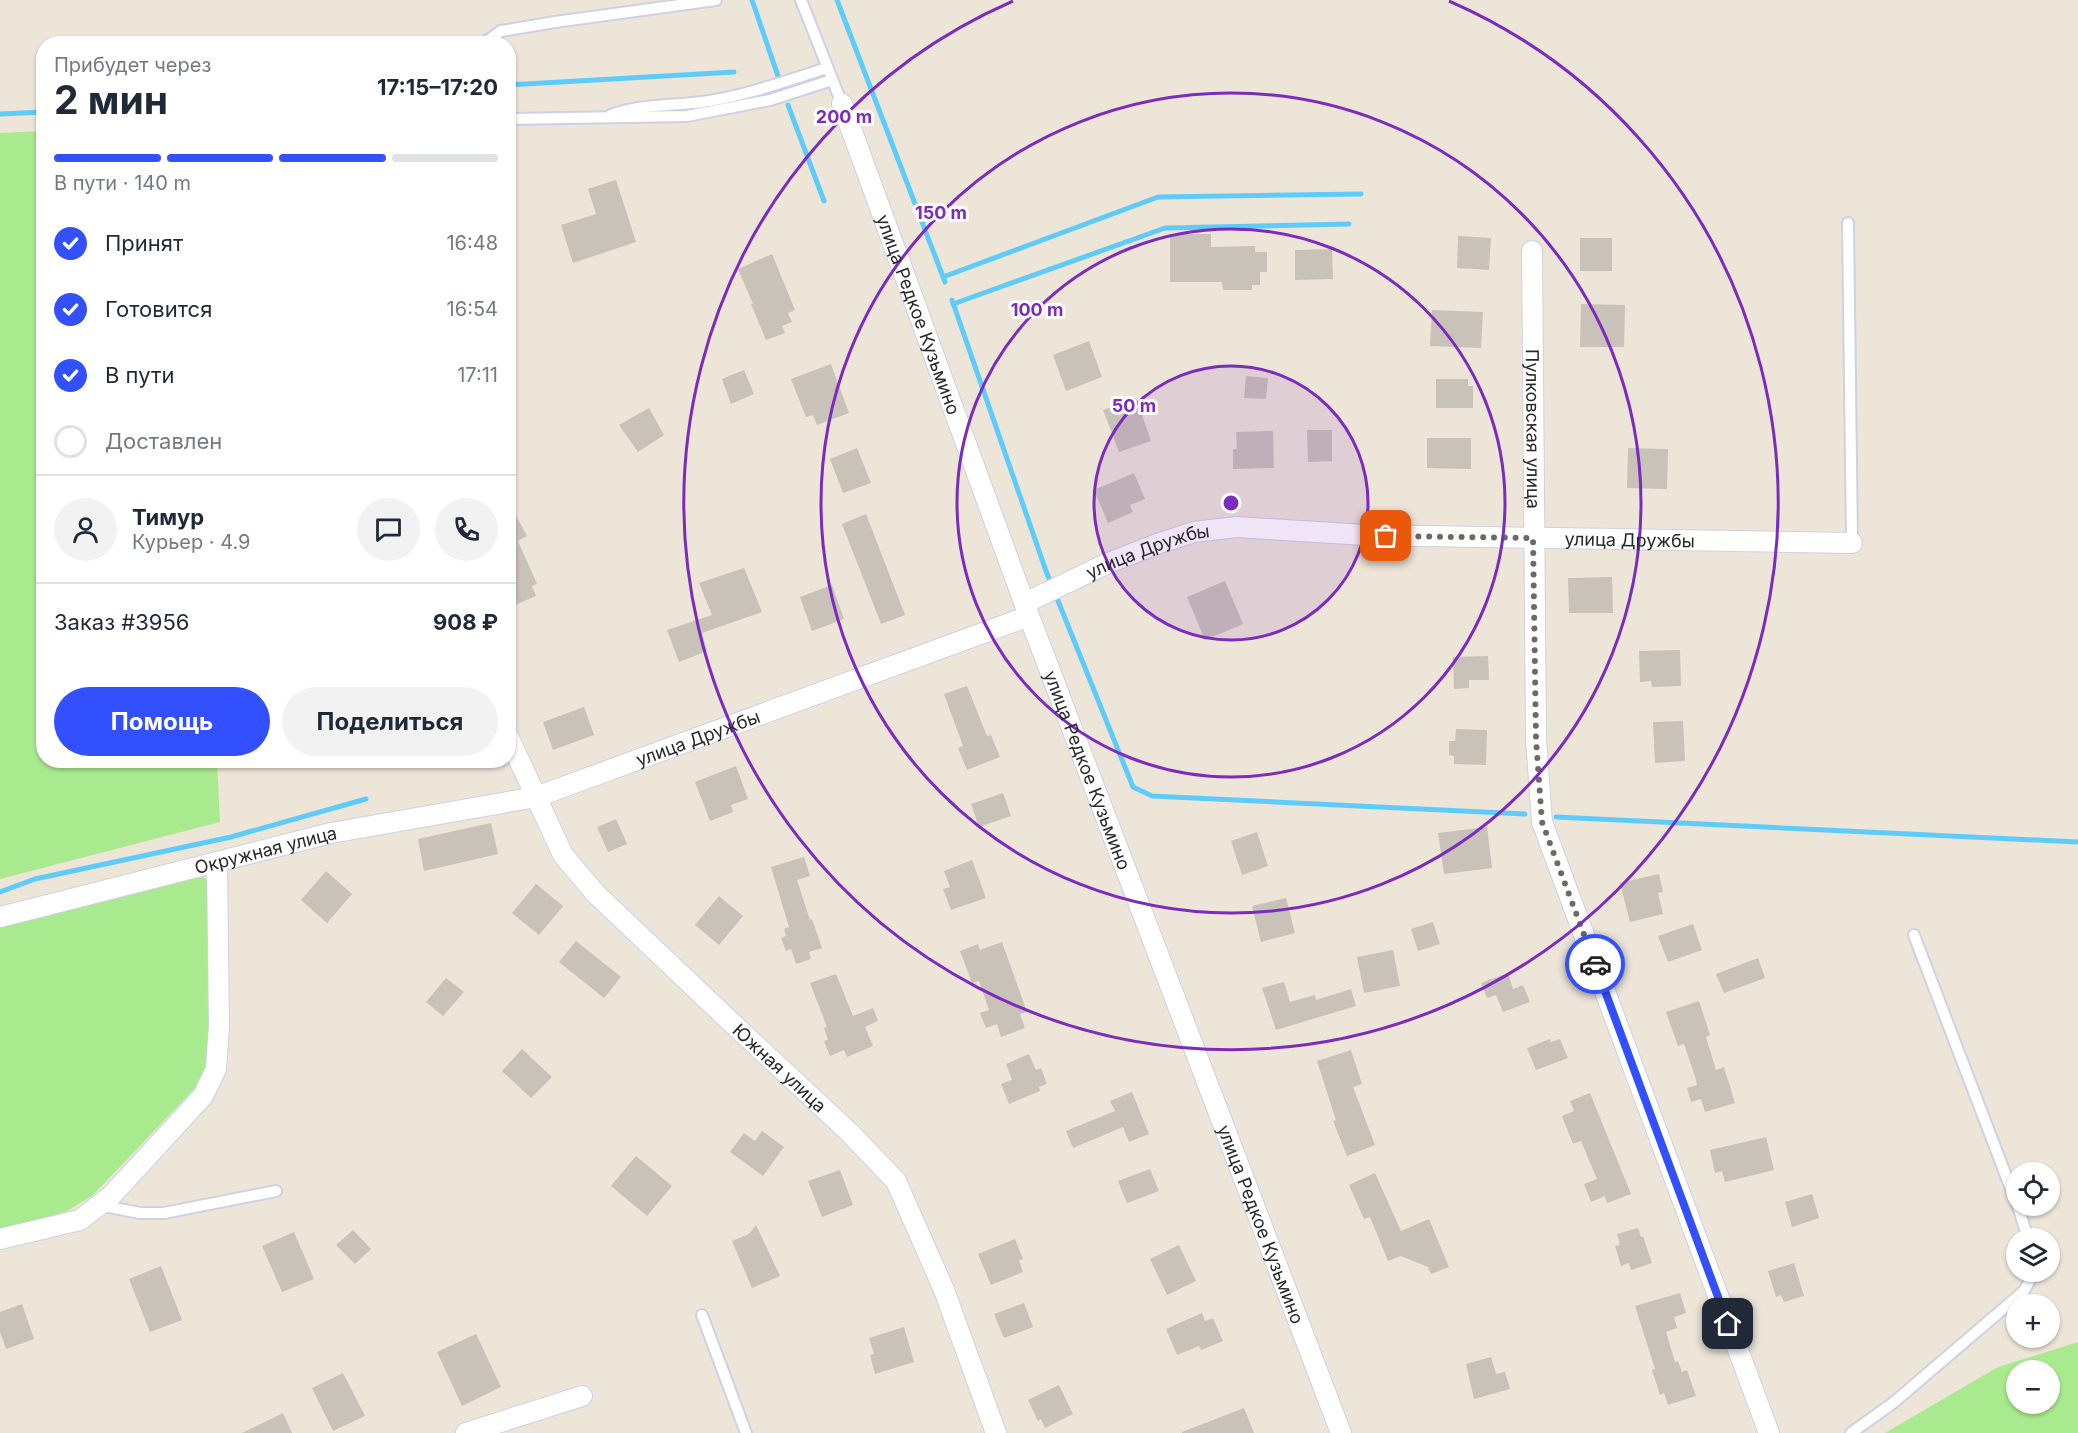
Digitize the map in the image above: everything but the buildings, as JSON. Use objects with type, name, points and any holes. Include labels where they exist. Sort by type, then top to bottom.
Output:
[{"type":"street","name":"улица Редкое Кузьмино","points":[[842,104],[1027,609],[1341,1433]]},
{"type":"street","name":"Пулковская улица","points":[[1532,250],[1536,739],[1542,822],[1768,1433]]},
{"type":"street","name":"улица Дружбы","points":[[536,797],[1027,609],[1106,564],[1194,532],[1236,527],[1365,535],[1852,543]]},
{"type":"street","name":"Южная улица","points":[[516,753],[563,855],[596,894],[849,1131],[896,1181],[944,1290],[996,1433]]},
{"type":"street","name":"Окружная улица","points":[[0,917],[331,833],[536,797]]},
{"type":"street","points":[[0,1239],[80,1220],[111,1196],[203,1096],[216,1069],[219,1024],[217,862]]},
{"type":"street","points":[[466,1433],[582,1396]]},
{"type":"lane","points":[[494,36],[501,31],[555,22],[716,0]]},
{"type":"lane","points":[[801,0],[842,104]]},
{"type":"lane","points":[[605,117],[630,108],[703,101],[746,93],[827,68]]},
{"type":"lane","points":[[516,119],[687,116],[770,100],[832,80]]},
{"type":"lane","points":[[1848,223],[1852,543]]},
{"type":"lane","points":[[1914,934],[2006,1175]]},
{"type":"lane","points":[[98,1205],[140,1213],[164,1213],[276,1191]]},
{"type":"lane","points":[[1851,1433],[1893,1403],[2024,1291],[2029,1282]]},
{"type":"lane","points":[[702,1315],[746,1433]]},
{"type":"green space","points":[[36,131],[36,768],[217,768],[220,822],[0,879],[0,133]]},
{"type":"green space","points":[[200,875],[207,880],[214,1029],[211,1052],[200,1080],[196,1087],[93,1195],[67,1211],[0,1231],[0,922]]},
{"type":"green space","points":[[2078,1342],[2078,1433],[1885,1433],[2006,1364],[2006,1414],[2060,1414],[2060,1360],[2020,1360]]},
{"type":"waterway","points":[[752,0],[778,76]]},
{"type":"waterway","points":[[837,0],[945,282]]},
{"type":"waterway","points":[[516,85],[734,72]]},
{"type":"waterway","points":[[788,105],[824,201]]},
{"type":"waterway","points":[[0,114],[36,112]]},
{"type":"waterway","points":[[943,277],[1158,197],[1361,194]]},
{"type":"waterway","points":[[953,304],[1165,228],[1349,224]]},
{"type":"waterway","points":[[952,300],[1046,571],[1133,787],[1152,796],[1525,814]]},
{"type":"waterway","points":[[0,892],[35,879],[231,837],[366,799]]},
{"type":"waterway","points":[[1556,817],[2078,842]]},
{"type":"way so far","points":[[1386,536],[1533,538],[1536,739],[1542,822],[1595,964]]},
{"type":"route","points":[[1595,964],[1728,1324]]}]
